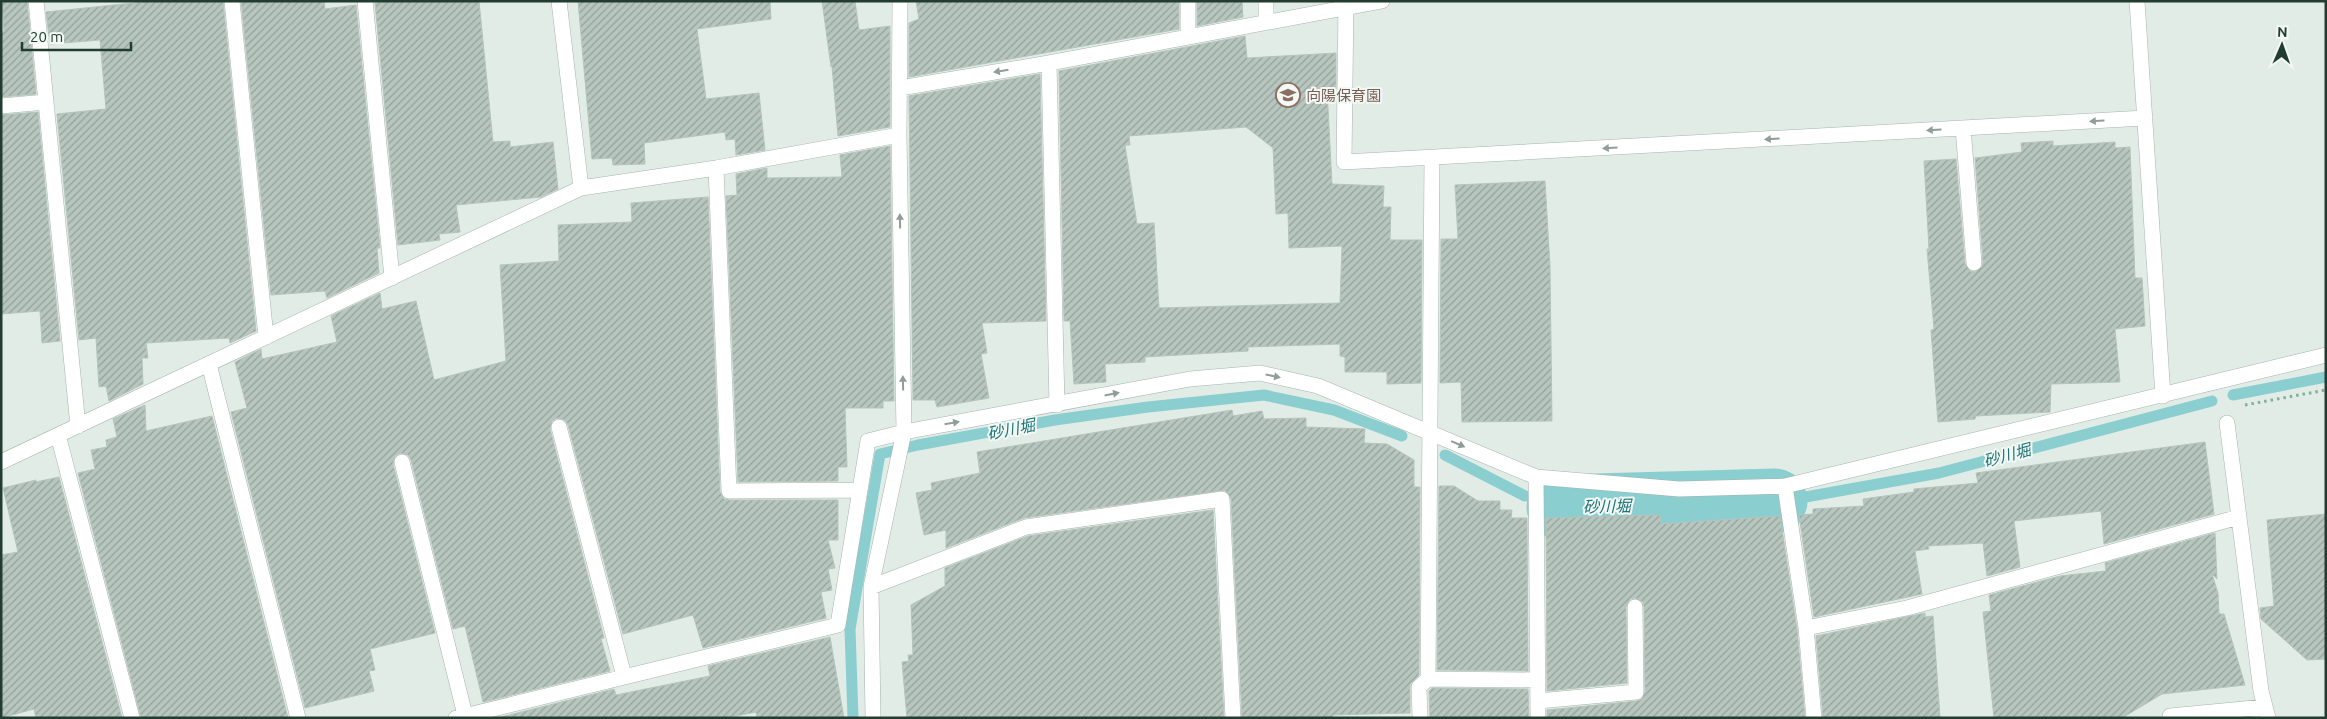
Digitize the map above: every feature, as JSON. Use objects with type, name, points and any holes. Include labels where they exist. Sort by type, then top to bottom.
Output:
[{"type":"street","points":[[36,1],[78,426]]},
{"type":"street","points":[[232,1],[266,337]]},
{"type":"street","points":[[365,1],[392,278]]},
{"type":"street","points":[[559,1],[581,188]]},
{"type":"street","points":[[873,718],[871,587],[904,432],[899,135],[900,1]]},
{"type":"street","points":[[1188,1],[1188,36]]},
{"type":"street","points":[[1266,1],[1266,22]]},
{"type":"street","points":[[900,88],[1049,64],[1266,22],[1346,4],[1382,1]]},
{"type":"street","points":[[2137,1],[2163,396]]},
{"type":"street","points":[[1346,4],[1344,162],[2145,118]]},
{"type":"street","points":[[1049,64],[1056,405]]},
{"type":"street","points":[[1,106],[46,102]]},
{"type":"street","points":[[1963,128],[1974,263]]},
{"type":"street","points":[[1,462],[581,188],[716,168],[899,135]]},
{"type":"street","points":[[1428,679],[1432,158]]},
{"type":"street","points":[[716,168],[729,491],[859,490]]},
{"type":"street","points":[[402,462],[461,717],[838,625],[868,441],[904,432],[1190,379],[1260,373],[1318,386],[1536,477],[1678,490],[1785,486],[2326,355]]},
{"type":"street","points":[[209,364],[298,718]]},
{"type":"street","points":[[2170,718],[2170,716],[2267,712],[2261,691],[2227,423]]},
{"type":"street","points":[[559,427],[624,676]]},
{"type":"street","points":[[58,435],[132,718]]},
{"type":"street","points":[[1536,477],[1538,718]]},
{"type":"street","points":[[1785,486],[1806,628],[1814,718]]},
{"type":"street","points":[[871,587],[1026,527],[1222,499],[1233,718]]},
{"type":"street","points":[[1806,628],[1907,608],[2239,517]]},
{"type":"street","points":[[1538,701],[1636,692],[1635,608]]},
{"type":"street","points":[[1420,718],[1419,687],[1428,679],[1538,680]]},
{"type":"path","points":[[2227,423],[2229,408],[2326,390]]},
{"type":"building","points":[[2,1],[27,1],[36,94],[1,97],[1,32],[4,32]]},
{"type":"building","points":[[153,1],[223,1],[256,331],[230,343],[229,338],[146,343],[148,358],[142,358],[143,384],[109,401],[106,386],[99,387],[96,338],[79,340],[57,114],[106,109],[100,40],[50,44],[46,12]]},
{"type":"building","points":[[241,1],[324,1],[325,9],[356,5],[380,248],[377,248],[379,273],[327,298],[325,291],[271,295]]},
{"type":"building","points":[[394,1],[479,1],[493,142],[510,141],[510,147],[553,142],[558,189],[541,197],[456,205],[460,232],[439,234],[440,240],[398,245],[375,3]]},
{"type":"building","points":[[578,1],[770,1],[771,19],[697,29],[706,99],[759,93],[765,150],[736,155],[735,139],[726,140],[725,132],[644,143],[645,164],[613,165],[612,158],[592,159]]},
{"type":"building","points":[[822,1],[855,1],[859,30],[890,26],[890,127],[838,136],[832,66]]},
{"type":"building","points":[[916,1],[1179,1],[1179,29],[909,77],[909,23],[919,19]]},
{"type":"building","points":[[1197,1],[1242,1],[1243,17],[1197,26]]},
{"type":"building","points":[[1245,36],[1247,58],[1336,53],[1336,89],[1327,89],[1332,184],[1384,186],[1383,207],[1391,207],[1390,240],[1422,240],[1421,383],[1387,384],[1387,372],[1345,372],[1345,357],[1340,356],[1340,344],[1248,347],[1248,351],[1145,357],[1145,362],[1105,364],[1106,382],[1074,384],[1070,321],[1064,321],[1059,71]],"holes":[[[1246,127],[1273,148],[1276,214],[1288,213],[1289,248],[1342,246],[1340,303],[1159,308],[1154,223],[1137,224],[1125,145],[1130,145],[1129,136]]]},
{"type":"building","points":[[1040,74],[1046,321],[982,323],[987,353],[981,354],[989,398],[937,407],[935,400],[913,400],[909,96]]},
{"type":"building","points":[[38,112],[60,341],[42,343],[40,311],[1,314],[1,115]]},
{"type":"building","points":[[2053,141],[2053,146],[2115,142],[2115,148],[2130,147],[2135,278],[2142,278],[2145,326],[2115,329],[2120,382],[2051,384],[2050,412],[1976,416],[1975,419],[1938,422],[1931,330],[1934,329],[1927,249],[1929,249],[1924,161],[1956,159],[1965,264],[1970,271],[1975,272],[1982,267],[1983,262],[1975,158],[2022,152],[2021,143]]},
{"type":"building","points":[[890,146],[894,401],[883,401],[883,408],[845,408],[847,467],[838,467],[838,481],[738,482],[726,196],[737,195],[736,174],[767,168],[767,178],[842,177],[840,155]]},
{"type":"building","points":[[1545,181],[1550,266],[1552,421],[1462,422],[1461,382],[1440,383],[1441,239],[1458,239],[1455,185]]},
{"type":"building","points":[[708,197],[720,492],[724,499],[729,500],[838,500],[838,540],[828,540],[835,568],[828,569],[832,590],[821,592],[826,618],[703,648],[693,615],[623,634],[568,425],[565,420],[557,418],[552,421],[550,429],[604,638],[601,639],[610,671],[483,702],[465,626],[453,629],[411,460],[408,455],[400,453],[395,456],[393,464],[435,633],[370,649],[375,670],[369,671],[374,691],[305,708],[231,412],[247,408],[235,362],[261,349],[262,359],[337,342],[331,316],[380,293],[382,309],[416,301],[434,380],[506,361],[500,265],[559,261],[558,225],[632,222],[631,203]]},
{"type":"building","points":[[145,405],[146,431],[212,416],[288,718],[141,718],[78,473],[95,469],[91,450],[107,447],[106,440],[117,437],[113,419]]},
{"type":"building","points":[[1232,410],[1233,416],[1262,411],[1264,419],[1306,418],[1306,427],[1365,429],[1364,443],[1387,444],[1414,460],[1414,487],[1420,487],[1419,675],[1410,684],[1410,713],[1333,715],[1333,718],[1242,718],[1231,499],[1225,490],[1024,518],[946,548],[946,530],[924,535],[916,493],[932,490],[931,483],[980,473],[977,452]]},
{"type":"building","points":[[2205,442],[2214,514],[2104,544],[2101,511],[2014,521],[2020,567],[1987,576],[1983,543],[1928,546],[1929,549],[1915,551],[1922,594],[1814,617],[1799,515],[1813,514],[1813,509],[1864,506],[1863,499],[1914,492],[1914,489],[1978,483],[1976,473]]},
{"type":"building","points":[[59,477],[122,718],[36,718],[34,709],[1,718],[1,555],[18,552],[3,488]]},
{"type":"building","points":[[1439,486],[1454,486],[1478,501],[1500,501],[1500,510],[1512,510],[1511,518],[1527,518],[1528,671],[1437,670]]},
{"type":"building","points":[[1213,510],[1224,718],[907,718],[902,662],[909,661],[908,655],[913,655],[911,605],[945,586],[945,568],[1028,536]]},
{"type":"building","points":[[2326,514],[2326,659],[2307,660],[2261,619],[2260,608],[2274,606],[2267,520]]},
{"type":"building","points":[[1660,515],[1661,524],[1780,516],[1797,629],[1805,718],[1547,718],[1547,710],[1637,701],[1642,699],[1645,692],[1644,607],[1643,602],[1635,598],[1630,599],[1626,607],[1627,683],[1547,691],[1546,518]]},
{"type":"building","points":[[2215,533],[2217,579],[2212,574],[2218,593],[2219,614],[2224,614],[2245,685],[2162,694],[2122,718],[1994,718],[1983,612],[1991,611],[1989,595],[2060,576],[2106,571],[2105,563]]},
{"type":"building","points":[[1925,613],[1925,617],[1933,616],[1940,718],[1823,718],[1816,636]]},
{"type":"building","points":[[830,637],[844,718],[757,718],[756,712],[726,718],[497,718],[614,689],[616,695],[710,676],[708,666]]},
{"type":"building","points":[[1432,688],[1528,689],[1529,718],[1430,718],[1429,691]]},
{"type":"waterway","name":"砂川堀","points":[[2233,395],[2326,377]]},
{"type":"waterway","name":"砂川堀","points":[[853,718],[850,629],[880,454],[918,445],[1055,420],[1148,407],[1264,395],[1334,410],[1402,436]]},
{"type":"waterway","name":"砂川堀","points":[[1800,498],[1939,473],[2212,401]]},
{"type":"waterway","name":"砂川堀","points":[[1445,455],[1525,496]]},
{"type":"waterway","name":"砂川堀","points":[[1559,507],[1775,501]]},
{"type":"place","name":"向陽保育園","points":[[1288,95]]}]
